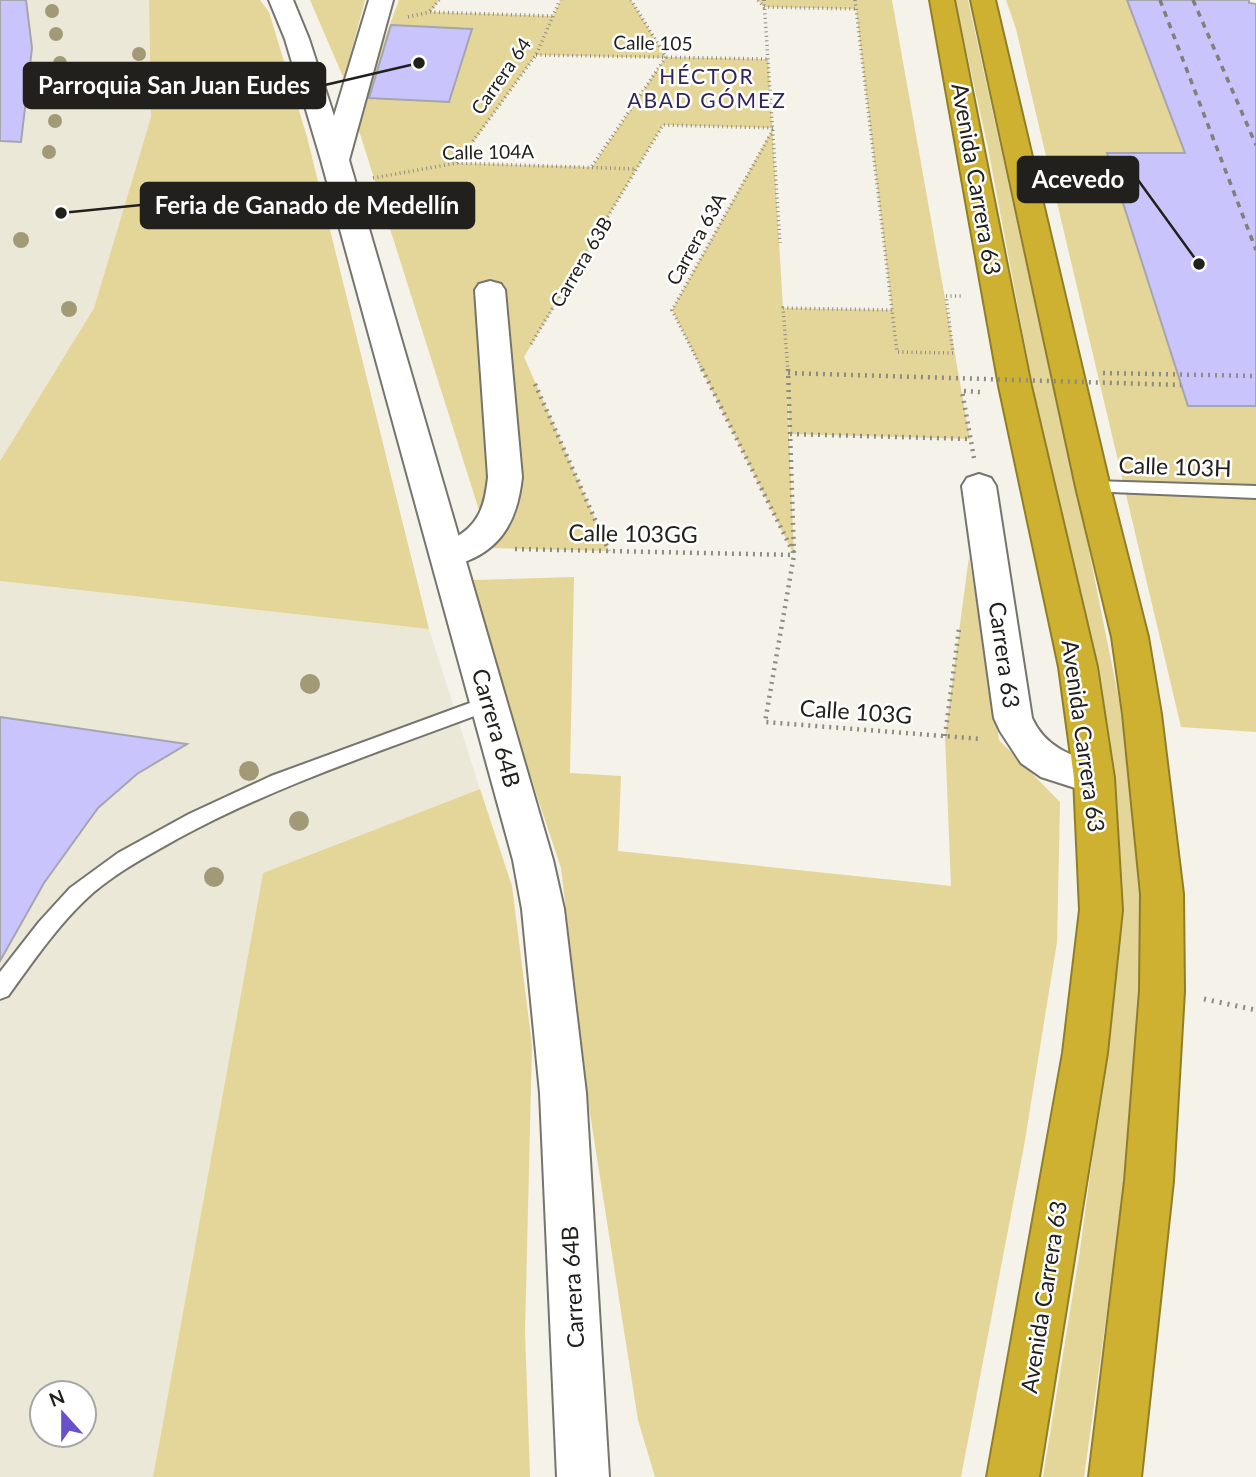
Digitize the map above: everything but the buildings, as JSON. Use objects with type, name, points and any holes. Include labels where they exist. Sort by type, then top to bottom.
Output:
[{"type":"highway","name":"Avenida Carrera 63","points":[[942,0],[1014,386],[1077,667],[1094,778],[1101,910],[1085,1052],[1013,1477]]},
{"type":"highway","name":"Avenida Carrera 63","points":[[982,0],[1130,637],[1142,714],[1162,894],[1162,991],[1149,1181],[1115,1477]]},
{"type":"main road","name":"Carrera 64B","points":[[282,0],[297,39],[459,551],[489,703],[533,860],[543,909],[563,1093],[583,1477]]},
{"type":"main road","points":[[338,172],[381,0]]},
{"type":"main road","points":[[459,551],[493,527],[503,505],[505,477],[490,290]]},
{"type":"main road","name":"Carrera 63","points":[[979,486],[1013,718],[1017,730],[1031,750],[1046,763],[1066,773],[1094,778]]},
{"type":"lane","name":"Calle 103H","points":[[1093,487],[1256,492]]},
{"type":"lane","points":[[0,989],[34,944],[78,894],[138,852],[216,808],[294,774],[489,703]]},
{"type":"path","points":[[430,12],[439,0]]},
{"type":"path","name":"Carrera 64","points":[[457,163],[536,55],[561,0]]},
{"type":"path","points":[[592,167],[666,57],[631,0]]},
{"type":"path","points":[[758,0],[764,7],[856,9]]},
{"type":"path","points":[[764,0],[780,243]]},
{"type":"path","points":[[855,0],[897,352],[953,353],[946,296],[971,296]]},
{"type":"path","points":[[374,25],[430,12],[553,16]]},
{"type":"path","name":"Calle 105","points":[[536,55],[768,59]]},
{"type":"path","name":"Carrera 63B","points":[[531,345],[663,125],[774,128]]},
{"type":"path","name":"Carrera 63A","points":[[774,128],[672,310],[794,555]]},
{"type":"path","name":"Calle 104A","points":[[338,172],[457,163],[637,169]]},
{"type":"path","points":[[794,555],[788,373],[783,308],[892,310]]},
{"type":"path","points":[[1067,372],[1256,376]]},
{"type":"path","points":[[788,373],[1181,385]]},
{"type":"path","points":[[531,374],[609,551]]},
{"type":"path","points":[[790,434],[970,439],[962,391]]},
{"type":"path","name":"Calle 103GG","points":[[459,551],[794,555]]},
{"type":"path","name":"Calle 103G","points":[[794,555],[765,722],[945,736]]},
{"type":"path","points":[[1162,991],[1256,1010]]},
{"type":"shaded area","points":[[0,0],[149,0],[151,117],[94,308],[0,461]]},
{"type":"shaded area","points":[[149,0],[260,0],[269,12],[307,137],[429,629],[0,581],[0,461],[94,308],[151,117]]},
{"type":"shaded area","points":[[310,0],[365,0],[344,79]]},
{"type":"shaded area","points":[[399,0],[439,0],[431,12],[553,16],[561,0],[631,0],[666,57],[768,59],[772,128],[663,125],[524,357],[609,551],[491,548],[355,118]],"holes":[[[536,55],[665,58],[592,167],[458,163]]]},
{"type":"shaded area","points":[[758,0],[892,0],[970,439],[790,434],[787,386],[794,555],[672,310],[772,129],[783,308],[892,310],[856,9],[764,7]]},
{"type":"shaded area","points":[[955,0],[968,0],[1086,536],[1127,740],[1141,855],[1141,1018],[1124,1189],[1084,1477],[1043,1477],[1080,1250],[1108,1041],[1043,441],[988,148]]},
{"type":"shaded area","points":[[1006,0],[1127,0],[1185,153],[1107,153],[1188,406],[1256,406],[1256,732],[1181,727],[1016,29]]},
{"type":"shaded area","points":[[969,557],[999,740],[1060,802],[1057,942],[1024,1146],[961,1477],[655,1477],[638,1420],[589,1107],[561,868],[519,742],[472,580],[574,577],[570,773],[621,776],[618,851],[951,886],[945,736]]},
{"type":"shaded area","points":[[0,581],[429,629],[480,789],[263,873],[153,1477],[0,1477]]},
{"type":"shaded area","points":[[480,789],[512,886],[532,1045],[525,1332],[530,1477],[153,1477],[263,873]]},
{"type":"railway","points":[[1160,0],[1256,250]]},
{"type":"railway","points":[[1193,0],[1256,145]]},
{"type":"place","name":"Parroquia San Juan Eudes","points":[[419,63]]},
{"type":"place","name":"Feria de Ganado de Medellín","points":[[61,213]]},
{"type":"place","name":"Acevedo","points":[[1199,264]]},
{"type":"district","name":"HÉCTOR ABAD GÓMEZ","points":[[707,89]]}]
